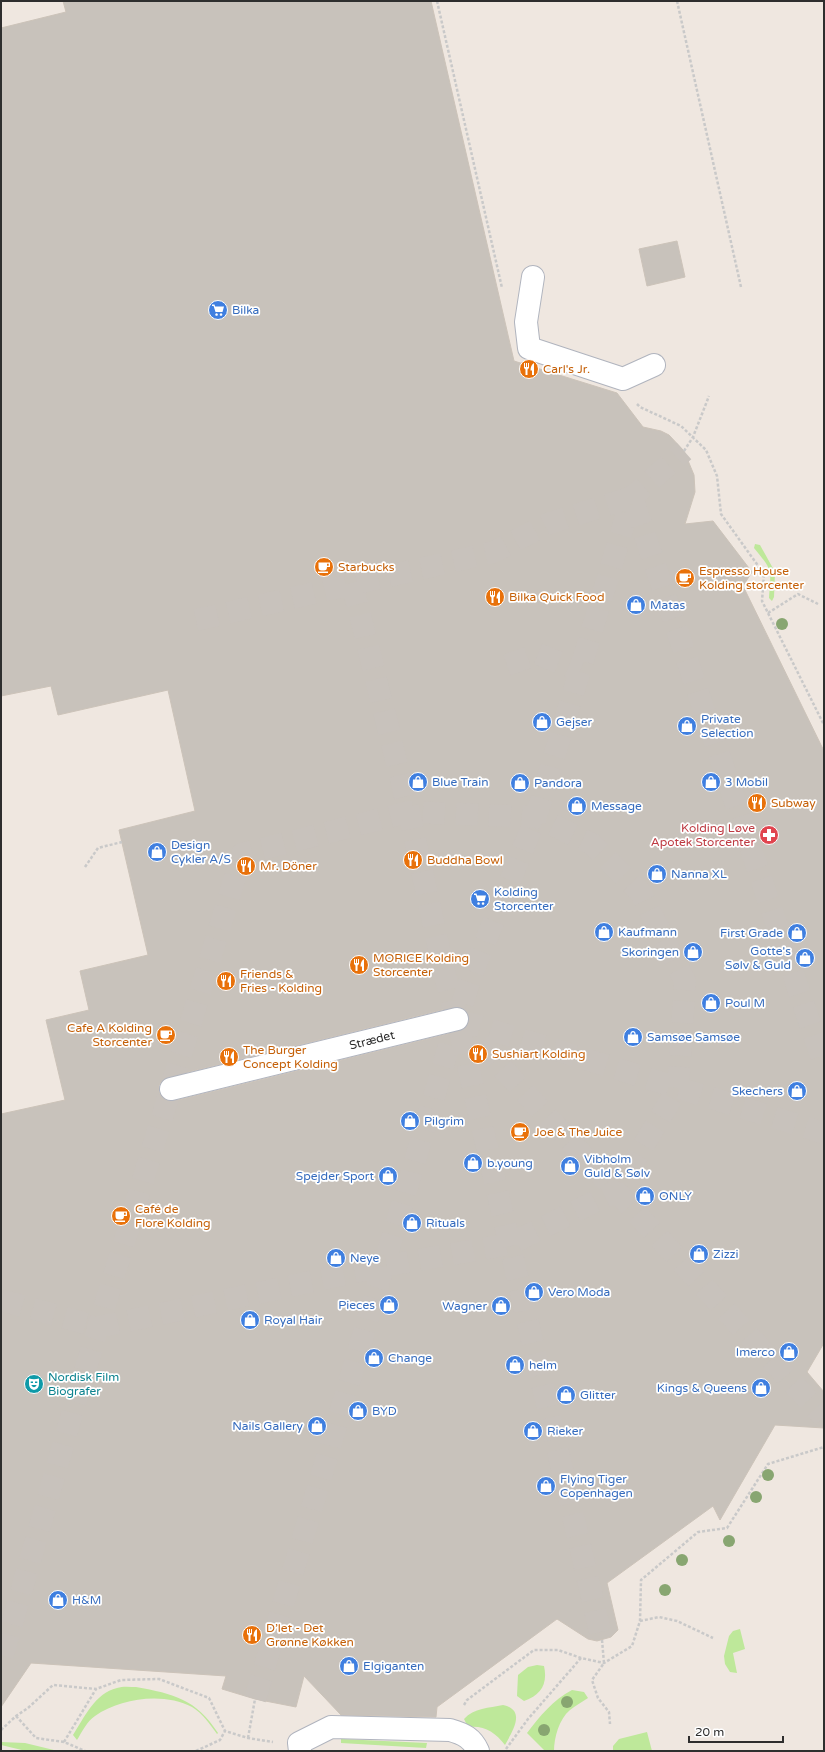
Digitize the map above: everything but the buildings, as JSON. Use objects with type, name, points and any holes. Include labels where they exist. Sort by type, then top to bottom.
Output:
[{"type":"street","points":[[533,277],[526,322],[529,348],[623,379],[654,365]]},
{"type":"street","name":"Strædet","points":[[171,1089],[457,1019]]},
{"type":"street","points":[[300,1747],[331,1726],[450,1730],[458,1732],[473,1741],[478,1751]]},
{"type":"path","points":[[436,1],[502,286]]},
{"type":"path","points":[[677,1],[741,287]]},
{"type":"path","points":[[684,451],[693,437],[709,396]]},
{"type":"path","points":[[635,401],[640,407],[681,426],[706,450],[717,476],[721,514],[764,574],[762,601],[824,725]]},
{"type":"path","points":[[768,613],[798,594],[818,604]]},
{"type":"path","points":[[85,867],[98,848],[122,842]]},
{"type":"path","points":[[610,1724],[609,1712],[598,1698],[592,1680],[604,1663],[632,1646],[640,1621],[641,1580],[698,1532],[727,1528],[768,1464],[824,1447]]},
{"type":"path","points":[[640,1621],[659,1617],[677,1621],[713,1638]]},
{"type":"path","points":[[602,1640],[604,1663]]},
{"type":"path","points":[[450,1730],[467,1700],[534,1650],[558,1650],[581,1658],[604,1663]]},
{"type":"path","points":[[504,1751],[528,1719],[581,1658]]},
{"type":"path","points":[[1,1730],[53,1685],[96,1689],[121,1680],[160,1679],[209,1698],[225,1731],[248,1738],[300,1747]]},
{"type":"path","points":[[64,1742],[96,1689]]},
{"type":"path","points":[[248,1738],[255,1699]]},
{"type":"path","points":[[16,1716],[36,1738],[64,1742],[85,1751]]},
{"type":"path","points":[[196,1751],[220,1740],[225,1731]]},
{"type":"green space","points":[[755,544],[760,545],[775,572],[774,597],[772,601],[769,598],[770,576],[768,566],[754,548]]},
{"type":"green space","points":[[740,1629],[745,1649],[733,1653],[737,1673],[730,1672],[725,1664],[724,1656],[729,1636],[733,1631]]},
{"type":"green space","points":[[537,1665],[544,1666],[544,1683],[542,1688],[535,1696],[524,1701],[517,1696],[518,1675],[528,1667]]},
{"type":"green space","points":[[119,1687],[136,1687],[162,1692],[192,1705],[201,1712],[218,1733],[217,1734],[196,1709],[181,1702],[142,1699],[117,1705],[95,1716],[87,1724],[77,1740],[73,1735],[91,1707],[102,1695]]},
{"type":"green space","points":[[572,1690],[584,1692],[588,1698],[572,1708],[566,1714],[558,1729],[554,1751],[545,1751],[527,1733],[553,1704]]},
{"type":"green space","points":[[503,1705],[510,1708],[516,1716],[514,1728],[505,1745],[489,1730],[479,1727],[468,1727],[464,1719],[468,1715],[477,1711]]},
{"type":"green space","points":[[647,1732],[652,1751],[613,1751],[613,1746],[619,1739]]},
{"type":"green space","points":[[341,1739],[427,1743],[426,1748],[341,1743]]},
{"type":"green space","points":[[1,1742],[25,1743],[58,1751],[26,1751],[1,1745]]},
{"type":"tunnel","points":[[255,1699],[457,1019],[472,974],[536,817],[632,497],[684,451]]},
{"type":"tunnel","points":[[196,620],[494,552],[547,524],[632,497],[824,1065]]},
{"type":"tunnel","points":[[352,583],[409,812],[445,976],[457,1019],[602,1640]]},
{"type":"tunnel","points":[[507,665],[538,654],[580,671]]},
{"type":"tunnel","points":[[1,1300],[99,1327],[384,1266],[510,1244],[616,1191],[678,1088],[685,981],[641,893],[592,844],[536,817],[409,812],[242,854],[74,1407],[1,1662]]},
{"type":"tunnel","points":[[458,1020],[824,1417]]},
{"type":"tunnel","points":[[459,1020],[824,1133]]},
{"type":"place","name":"Bilka","points":[[218,310]]},
{"type":"place","name":"Carl's Jr.","points":[[529,369]]},
{"type":"place","name":"Starbucks","points":[[324,567]]},
{"type":"place","name":"Espresso House Kolding storcenter","points":[[685,578]]},
{"type":"place","name":"Bilka Quick Food","points":[[495,597]]},
{"type":"place","name":"Matas","points":[[636,605]]},
{"type":"place","name":"Gejser","points":[[542,722]]},
{"type":"place","name":"Private Selection","points":[[687,726]]},
{"type":"place","name":"Blue Train","points":[[418,782]]},
{"type":"place","name":"3 Mobil","points":[[711,782]]},
{"type":"place","name":"Pandora","points":[[520,783]]},
{"type":"place","name":"Subway","points":[[757,803]]},
{"type":"place","name":"Message","points":[[577,806]]},
{"type":"place","name":"Kolding Løve Apotek Storcenter","points":[[769,835]]},
{"type":"place","name":"Design Cykler A/S","points":[[157,852]]},
{"type":"place","name":"Buddha Bowl","points":[[413,860]]},
{"type":"place","name":"Mr. Döner","points":[[246,866]]},
{"type":"place","name":"Nanna XL","points":[[657,874]]},
{"type":"place","name":"Kolding Storcenter","points":[[480,899]]},
{"type":"place","name":"Kaufmann","points":[[604,932]]},
{"type":"place","name":"First Grade","points":[[797,933]]},
{"type":"place","name":"Skoringen","points":[[693,952]]},
{"type":"place","name":"Gotte's Sølv & Guld","points":[[805,958]]},
{"type":"place","name":"MORICE Kolding Storcenter","points":[[359,965]]},
{"type":"place","name":"Friends & Fries - Kolding","points":[[226,981]]},
{"type":"place","name":"Poul M","points":[[711,1003]]},
{"type":"place","name":"Cafe A Kolding Storcenter","points":[[166,1035]]},
{"type":"place","name":"Samsøe Samsøe","points":[[633,1037]]},
{"type":"place","name":"Sushiart Kolding","points":[[478,1054]]},
{"type":"place","name":"The Burger Concept Kolding","points":[[229,1057]]},
{"type":"place","name":"Skechers","points":[[797,1091]]},
{"type":"place","name":"Pilgrim","points":[[410,1121]]},
{"type":"place","name":"Joe & The Juice","points":[[520,1132]]},
{"type":"place","name":"b.young","points":[[473,1163]]},
{"type":"place","name":"Vibholm Guld & Sølv","points":[[570,1166]]},
{"type":"place","name":"Spejder Sport","points":[[388,1176]]},
{"type":"place","name":"ONLY","points":[[645,1196]]},
{"type":"place","name":"Café de Flore Kolding","points":[[121,1216]]},
{"type":"place","name":"Rituals","points":[[412,1223]]},
{"type":"place","name":"Zizzi","points":[[699,1254]]},
{"type":"place","name":"Neye","points":[[336,1258]]},
{"type":"place","name":"Vero Moda","points":[[534,1292]]},
{"type":"place","name":"Pieces","points":[[389,1305]]},
{"type":"place","name":"Wagner","points":[[501,1306]]},
{"type":"place","name":"Royal Hair","points":[[250,1320]]},
{"type":"place","name":"Imerco","points":[[789,1352]]},
{"type":"place","name":"Change","points":[[374,1358]]},
{"type":"place","name":"helm","points":[[515,1365]]},
{"type":"place","name":"Nordisk Film Biografer","points":[[34,1384]]},
{"type":"place","name":"Kings & Queens","points":[[761,1388]]},
{"type":"place","name":"Glitter","points":[[566,1395]]},
{"type":"place","name":"BYD","points":[[358,1411]]},
{"type":"place","name":"Nails Gallery","points":[[317,1426]]},
{"type":"place","name":"Rieker","points":[[533,1431]]},
{"type":"place","name":"Flying Tiger Copenhagen","points":[[546,1486]]},
{"type":"place","name":"H&M","points":[[58,1600]]},
{"type":"place","name":"D’let - Det Grønne Køkken","points":[[252,1635]]},
{"type":"place","name":"Elgiganten","points":[[349,1666]]}]
